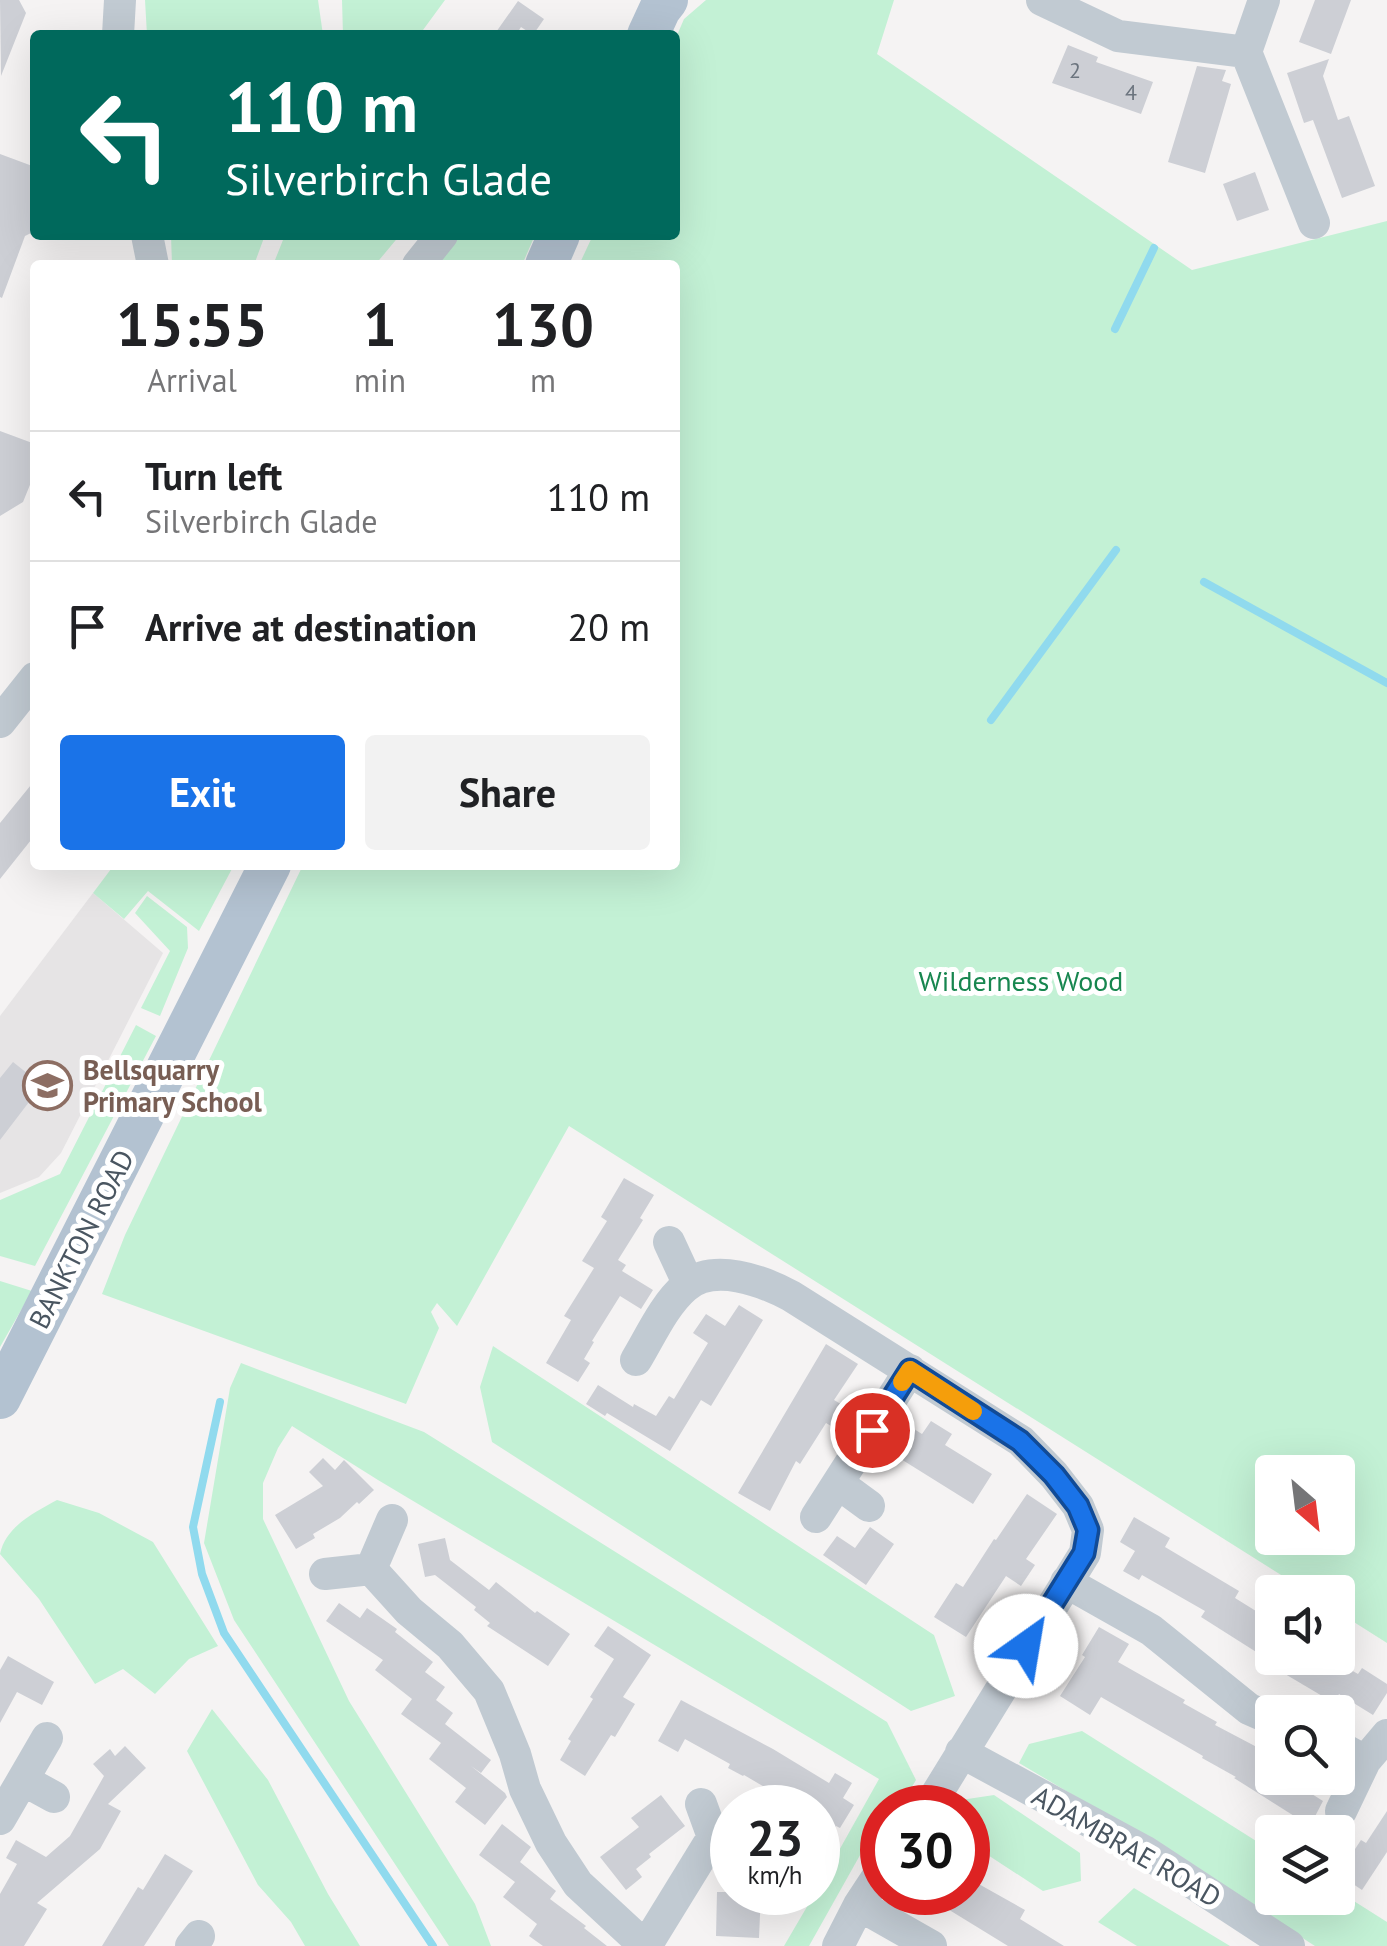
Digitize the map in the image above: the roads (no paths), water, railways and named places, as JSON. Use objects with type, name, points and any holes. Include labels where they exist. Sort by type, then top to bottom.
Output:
[{"type":"main road","name":"BANKTON ROAD","points":[[0,1398],[267,870]]},
{"type":"street","points":[[118,30],[120,0]]},
{"type":"street","points":[[1042,0],[1118,36],[1246,52]]},
{"type":"street","points":[[1264,0],[1246,52],[1266,141],[1314,223]]},
{"type":"street","points":[[422,260],[438,240]]},
{"type":"street","points":[[0,722],[30,684]]},
{"type":"street","points":[[669,1242],[688,1283]]},
{"type":"street","points":[[636,1360],[674,1298],[688,1283],[730,1275],[764,1282],[1020,1441],[1078,1506],[1088,1530],[1084,1553],[942,1785]]},
{"type":"street","points":[[816,1517],[910,1370]]},
{"type":"street","points":[[839,1484],[869,1506]]},
{"type":"street","points":[[371,1570],[392,1520]]},
{"type":"street","points":[[325,1574],[371,1570]]},
{"type":"street","points":[[371,1570],[409,1611],[450,1646],[489,1691],[516,1754],[524,1789],[551,1843],[578,1884],[646,1946],[710,1853]]},
{"type":"street","points":[[1066,1582],[1152,1630],[1255,1713]]},
{"type":"street","points":[[1355,1752],[1387,1736]]},
{"type":"street","points":[[0,1819],[47,1738]]},
{"type":"street","name":"ADAMBRAE ROAD","points":[[961,1752],[1144,1850],[1289,1946]]},
{"type":"street","points":[[23,1780],[54,1797]]},
{"type":"street","points":[[1341,1811],[1344,1795]]},
{"type":"street","points":[[701,1804],[710,1817]]},
{"type":"street","points":[[838,1946],[859,1905],[931,1946]]},
{"type":"waterway","points":[[1115,329],[1154,248]]},
{"type":"waterway","points":[[991,720],[1116,550]]},
{"type":"waterway","points":[[1204,582],[1387,683]]},
{"type":"waterway","points":[[220,1402],[193,1527],[202,1574],[224,1633],[433,1946]]},
{"type":"place","name":"Bellsquarry Primary School","points":[[48,1085]]},
{"type":"park label","name":"Wilderness Wood","points":[[1021,980]]}]
